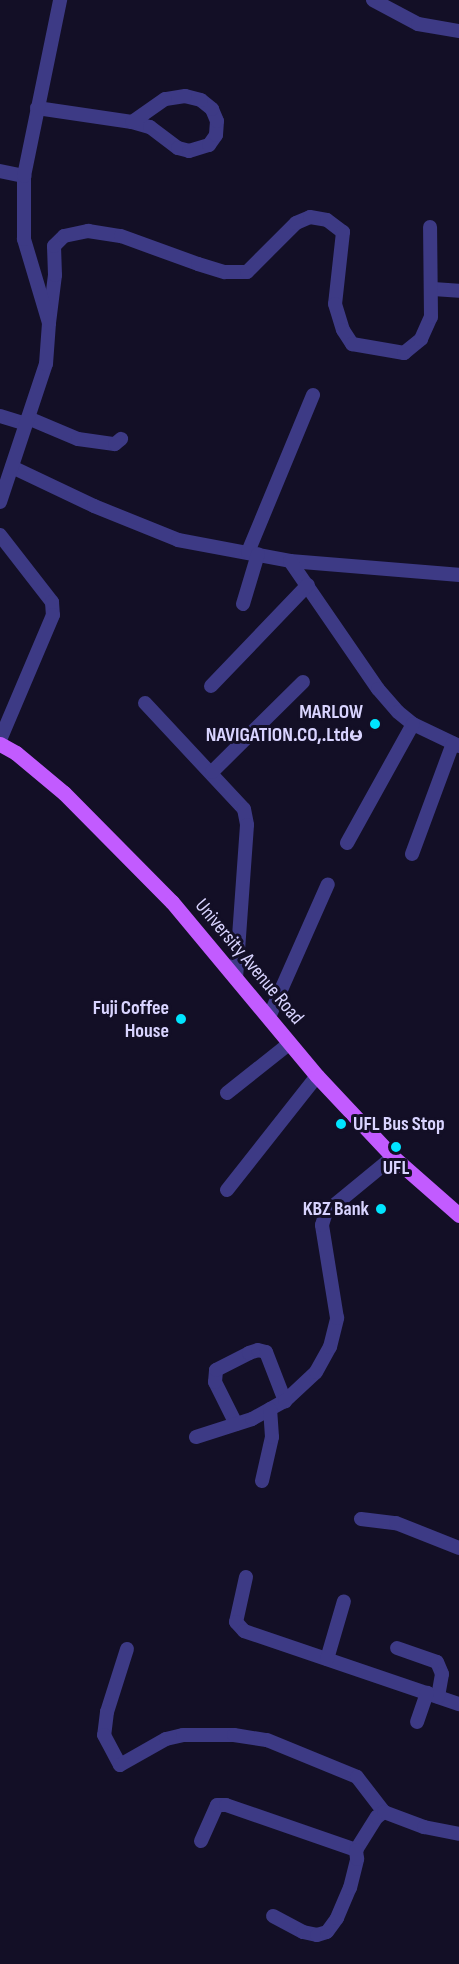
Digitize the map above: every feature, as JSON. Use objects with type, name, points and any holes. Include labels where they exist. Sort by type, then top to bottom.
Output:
[{"type":"main road","name":"University Avenue Road","points":[[0,742],[64,793],[172,902],[317,1076],[393,1157],[459,1215]]},
{"type":"street","points":[[49,323],[24,238],[24,176],[60,0]]},
{"type":"street","points":[[373,0],[418,24],[459,32]]},
{"type":"street","points":[[37,108],[132,122],[150,127],[178,148],[189,151],[209,145],[216,135],[217,121],[212,109],[201,99],[185,96],[165,99],[132,122]]},
{"type":"street","points":[[0,171],[24,176]]},
{"type":"street","points":[[0,502],[46,364],[55,274],[54,246],[64,236],[88,231],[121,236],[225,272],[247,272],[296,223],[310,217],[327,220],[343,232],[335,304],[343,330],[352,344],[404,353],[421,339],[431,317],[433,290],[430,227]]},
{"type":"street","points":[[433,290],[459,291]]},
{"type":"street","points":[[243,604],[253,553],[313,395]]},
{"type":"street","points":[[0,416],[27,421],[78,440],[115,444],[121,439]]},
{"type":"street","points":[[12,467],[94,506],[178,540],[290,561],[459,575]]},
{"type":"street","points":[[0,535],[52,602],[52,615],[0,742]]},
{"type":"street","points":[[290,561],[378,689],[413,724],[456,745],[412,854]]},
{"type":"street","points":[[211,686],[308,585]]},
{"type":"street","points":[[212,772],[303,682]]},
{"type":"street","points":[[145,703],[212,772],[244,809],[247,825],[236,978]]},
{"type":"street","points":[[347,843],[413,724]]},
{"type":"street","points":[[269,1017],[328,884]]},
{"type":"street","points":[[227,1093],[290,1043]]},
{"type":"street","points":[[227,1190],[317,1076]]},
{"type":"street","points":[[196,1437],[236,1424],[285,1401],[316,1372],[330,1347],[337,1318],[322,1232],[326,1212],[393,1157]]},
{"type":"street","points":[[236,1424],[215,1382],[216,1370],[249,1353],[258,1350],[266,1352],[285,1401]]},
{"type":"street","points":[[262,1481],[272,1437],[270,1409]]},
{"type":"street","points":[[361,1519],[396,1523],[459,1548]]},
{"type":"street","points":[[246,1577],[236,1622],[244,1631],[459,1704]]},
{"type":"street","points":[[327,1659],[344,1601]]},
{"type":"street","points":[[397,1648],[437,1662],[442,1674],[417,1722]]},
{"type":"street","points":[[128,1649],[107,1712],[104,1735],[120,1765],[166,1739],[183,1735],[234,1735],[267,1740],[305,1753],[357,1777],[384,1812],[424,1827],[459,1834]]},
{"type":"street","points":[[201,1841],[217,1804],[226,1805],[356,1850]]},
{"type":"street","points":[[273,1916],[303,1932],[317,1935],[327,1932],[337,1918],[350,1888],[357,1859],[356,1850],[377,1817],[384,1812]]},
{"type":"place","name":"MARLOW NAVIGATION.CO,.Ltdမ","points":[[375,724]]},
{"type":"place","name":"Fuji Coffee House","points":[[181,1019]]},
{"type":"place","name":"UFL Bus Stop","points":[[341,1124]]},
{"type":"place","name":"UFL","points":[[396,1147]]},
{"type":"place","name":"KBZ Bank","points":[[381,1209]]}]
